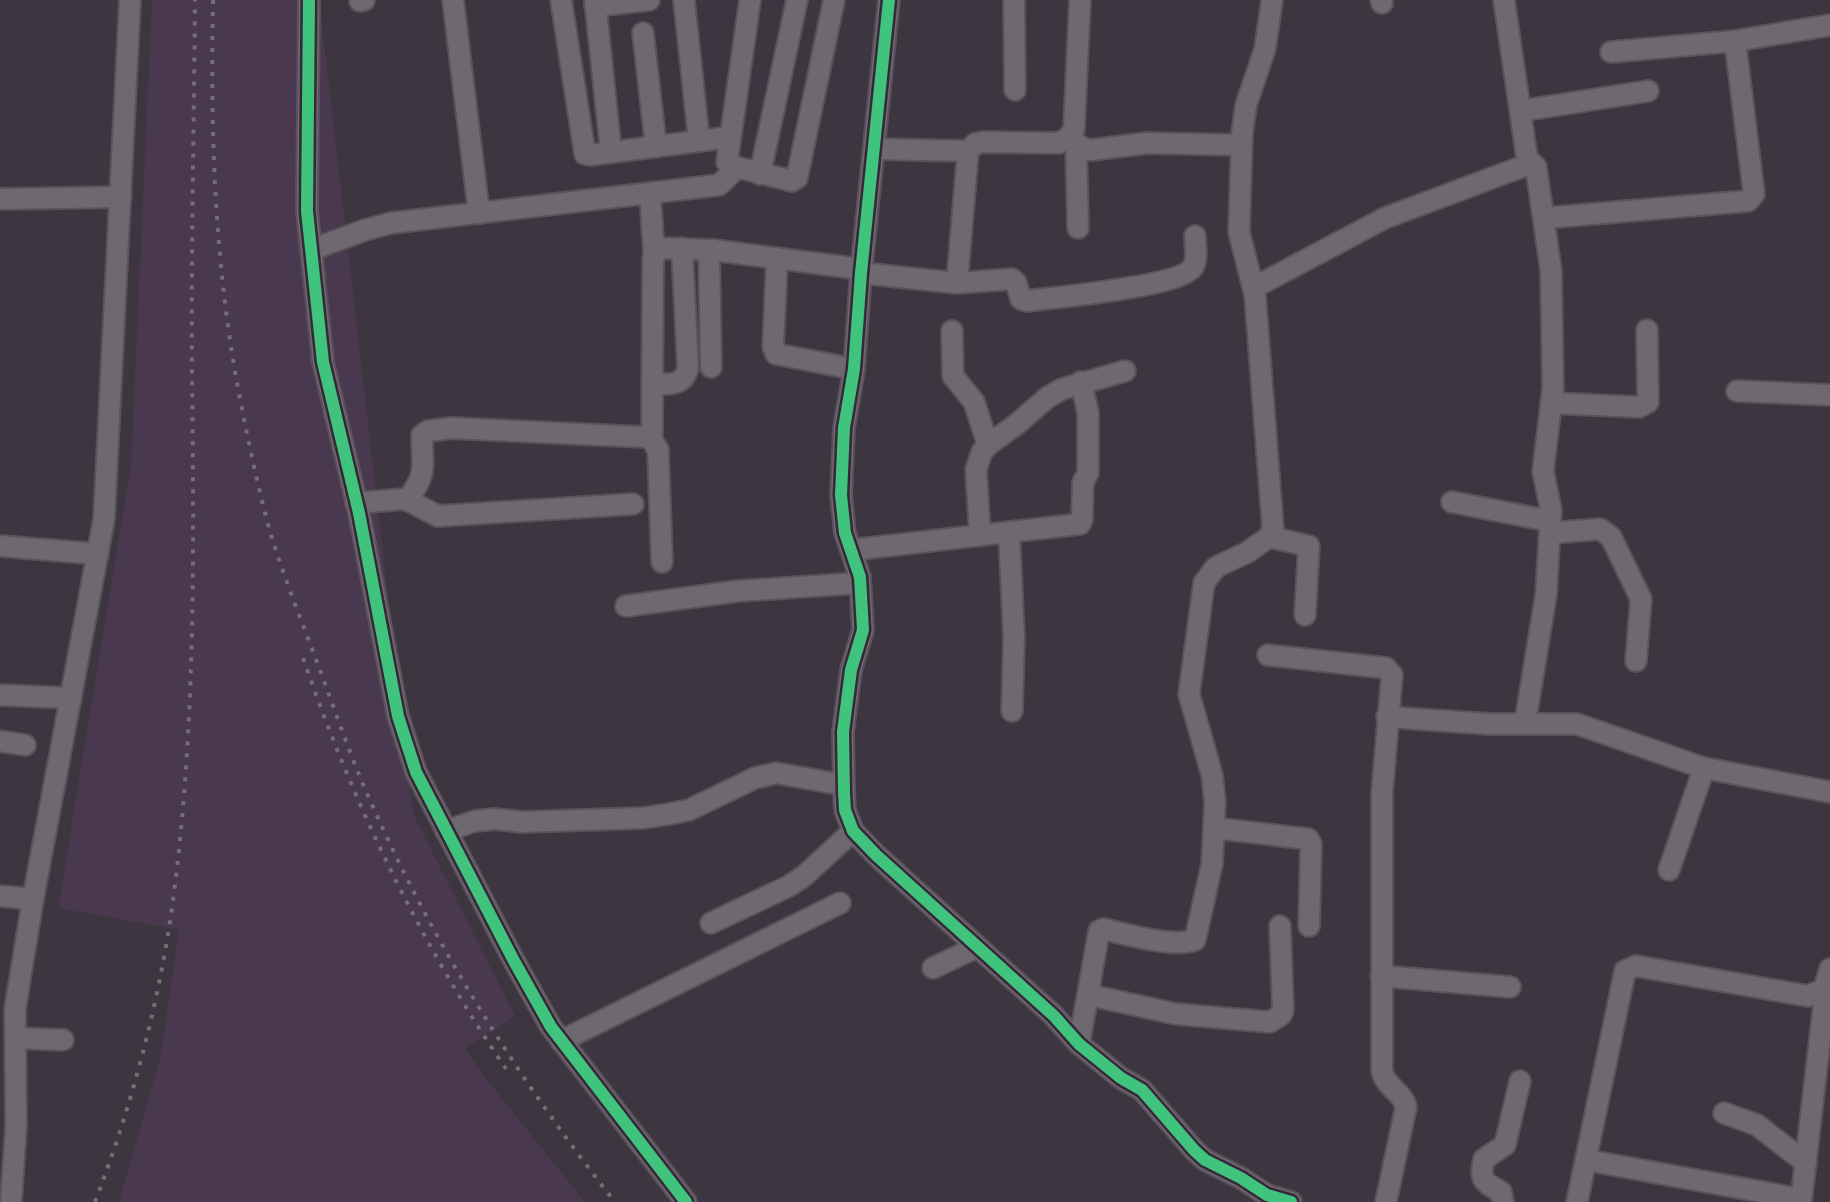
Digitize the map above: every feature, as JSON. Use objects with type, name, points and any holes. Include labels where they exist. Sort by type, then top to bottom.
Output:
[{"type":"street","points":[[11,1202],[16,1126],[10,1027],[104,519],[130,0]]},
{"type":"street","points":[[309,0],[307,211],[323,362],[356,503],[398,716],[416,772],[514,961],[561,1041],[686,1202]]},
{"type":"street","points":[[453,0],[479,213]]},
{"type":"street","points":[[561,0],[583,150],[590,155],[730,137]]},
{"type":"street","points":[[611,152],[595,3],[649,0]]},
{"type":"street","points":[[684,0],[699,141]]},
{"type":"street","points":[[750,0],[727,162],[737,168],[792,181],[797,178],[834,0]]},
{"type":"street","points":[[760,174],[797,0]]},
{"type":"street","points":[[889,0],[854,369],[844,428],[841,495],[845,533],[860,583],[863,630],[851,670],[843,732],[845,810],[853,831],[1054,1016],[1079,1044],[1121,1078],[1142,1090],[1205,1160],[1267,1195],[1291,1202]]},
{"type":"street","points":[[1014,0],[1015,90]]},
{"type":"street","points":[[1078,228],[1073,140],[1080,0]]},
{"type":"street","points":[[1079,1044],[1099,931],[1103,929],[1184,942],[1195,940],[1212,864],[1212,775],[1189,694],[1204,583],[1216,567],[1248,552],[1269,537],[1273,529],[1253,288],[1239,232],[1241,145],[1246,105],[1265,49],[1272,0]]},
{"type":"street","points":[[1504,0],[1528,165]]},
{"type":"street","points":[[1611,52],[1735,41],[1830,25]]},
{"type":"street","points":[[643,33],[656,147]]},
{"type":"street","points":[[1544,218],[1748,201],[1754,194],[1735,41]]},
{"type":"street","points":[[1520,111],[1648,91]]},
{"type":"street","points":[[957,283],[968,151],[971,146],[983,142],[1059,143],[1073,140],[1091,150],[1148,143],[1241,145]]},
{"type":"street","points":[[875,149],[968,151]]},
{"type":"street","points":[[1253,288],[1385,218],[1532,163],[1536,167],[1551,271],[1553,388],[1543,471],[1551,510],[1546,595],[1525,723]]},
{"type":"street","points":[[311,250],[378,226],[719,185],[737,168]]},
{"type":"street","points":[[650,194],[654,254],[652,440],[658,450],[662,562]]},
{"type":"street","points":[[0,199],[121,197]]},
{"type":"street","points":[[654,254],[662,247],[682,248],[957,283],[1012,279],[1021,299],[1027,301],[1149,285],[1189,271],[1195,263],[1195,236]]},
{"type":"street","points":[[652,384],[679,383],[686,377],[688,368],[682,248]]},
{"type":"street","points":[[709,250],[711,367]]},
{"type":"street","points":[[777,260],[774,350],[780,357],[854,369]]},
{"type":"street","points":[[1551,403],[1639,407],[1648,402],[1647,330]]},
{"type":"street","points":[[952,331],[953,376],[974,402],[988,445]]},
{"type":"street","points":[[980,535],[976,469],[988,445],[1048,397],[1081,382],[1125,371]]},
{"type":"street","points":[[851,550],[1080,524],[1083,482],[1088,473],[1088,413],[1081,382]]},
{"type":"street","points":[[1737,391],[1830,395]]},
{"type":"street","points":[[408,500],[422,480],[425,464],[422,435],[428,431],[466,429],[645,437],[652,440]]},
{"type":"street","points":[[356,503],[408,500],[425,512],[438,516],[633,504]]},
{"type":"street","points":[[1452,502],[1550,527],[1600,529],[1611,537],[1641,599],[1636,661]]},
{"type":"street","points":[[1009,532],[1014,637],[1012,711]]},
{"type":"street","points":[[1269,537],[1309,546],[1311,550],[1305,615]]},
{"type":"street","points":[[0,546],[98,554]]},
{"type":"street","points":[[626,606],[738,591],[860,583]]},
{"type":"street","points":[[1268,655],[1386,668],[1392,675],[1382,793],[1383,1075],[1404,1099],[1406,1107],[1386,1202]]},
{"type":"street","points":[[0,695],[71,698]]},
{"type":"street","points":[[1387,717],[1577,724],[1704,768],[1830,792]]},
{"type":"street","points":[[0,741],[25,745]]},
{"type":"street","points":[[1669,870],[1704,768]]},
{"type":"street","points":[[446,831],[475,821],[495,819],[522,822],[628,819],[669,814],[689,810],[755,778],[776,773],[844,785]]},
{"type":"street","points":[[1214,828],[1308,839],[1311,844],[1309,926]]},
{"type":"street","points":[[711,923],[789,886],[853,831]]},
{"type":"street","points":[[0,896],[33,899]]},
{"type":"street","points":[[561,1041],[840,903]]},
{"type":"street","points":[[1089,995],[1176,1014],[1270,1022],[1283,1010],[1280,926]]},
{"type":"street","points":[[933,968],[977,947]]},
{"type":"street","points":[[1577,1202],[1622,977],[1629,968],[1636,966],[1808,996],[1819,993],[1828,978]]},
{"type":"street","points":[[1381,976],[1510,987]]},
{"type":"street","points":[[1586,1160],[1795,1198],[1800,1202],[1828,978]]},
{"type":"street","points":[[10,1027],[63,1040]]},
{"type":"street","points":[[1503,1202],[1501,1192],[1487,1184],[1481,1174],[1484,1159],[1505,1145],[1520,1081]]},
{"type":"street","points":[[1724,1113],[1757,1125],[1806,1163]]},
{"type":"shaded area","points":[[152,0],[316,0],[320,7],[413,813],[515,1016],[465,1048],[585,1202],[119,1202],[160,1059],[179,930],[58,908],[131,465]]},
{"type":"railway","points":[[95,1202],[120,1130],[151,1020],[172,908],[186,775],[193,573],[195,0]]},
{"type":"railway","points":[[213,0],[212,104],[220,260],[249,444],[276,552],[359,775],[424,912],[513,1062],[615,1202]]},
{"type":"railway","points":[[303,658],[344,765],[391,870],[445,971],[506,1069]]},
{"type":"cycle path","points":[[309,0],[307,211],[323,362],[359,513],[398,716],[416,772],[551,1027],[686,1202]]},
{"type":"cycle path","points":[[889,0],[854,369],[844,428],[841,495],[845,533],[860,577],[863,630],[851,670],[843,732],[845,810],[853,831],[876,855],[1054,1016],[1079,1044],[1121,1078],[1142,1090],[1205,1160],[1267,1195],[1291,1202]]}]
